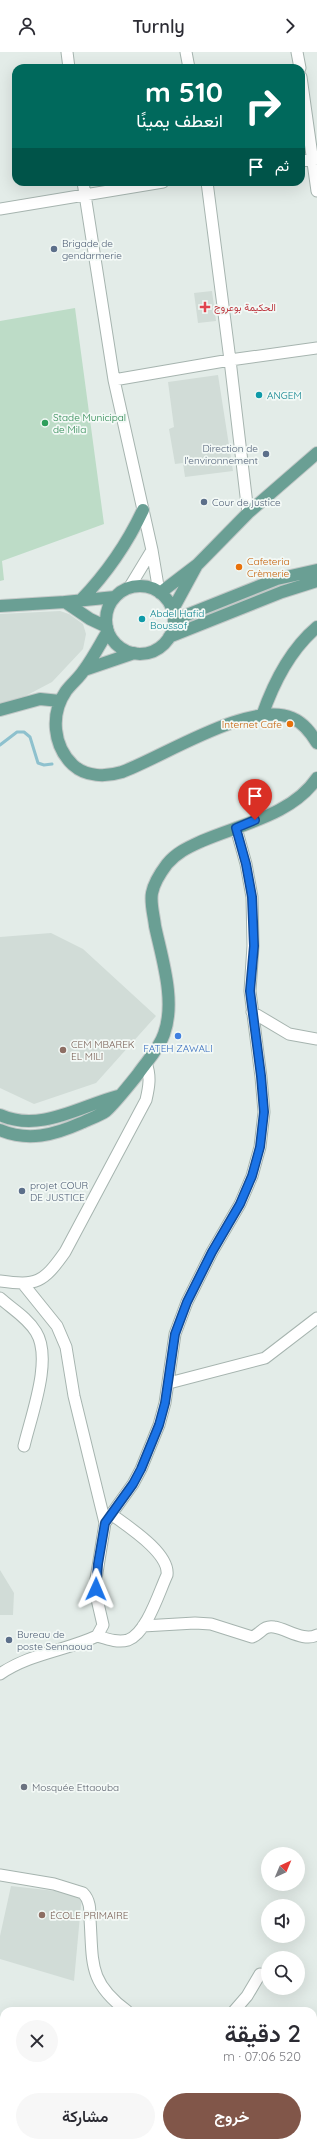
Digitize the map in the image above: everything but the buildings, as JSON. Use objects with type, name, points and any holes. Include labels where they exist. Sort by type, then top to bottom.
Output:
[{"type":"main road","points":[[159,592],[198,564],[248,513],[317,453]]},
{"type":"main road","points":[[81,600],[123,550],[143,510]]},
{"type":"main road","points":[[64,602],[107,629],[118,646],[134,653],[145,654],[154,651],[163,645],[169,637],[173,616],[198,564]]},
{"type":"main road","points":[[173,616],[277,579],[317,570]]},
{"type":"main road","points":[[169,637],[282,592],[317,581]]},
{"type":"main road","points":[[173,616],[168,601],[159,592],[144,586],[129,588],[115,597],[107,611],[107,629],[84,670],[60,701],[56,724],[58,742],[64,756],[76,768],[92,775],[121,772],[213,729],[236,721],[262,716],[283,716],[292,718],[309,731],[317,744]]},
{"type":"main road","points":[[0,606],[115,597]]},
{"type":"main road","points":[[262,716],[268,699],[293,655],[317,627]]},
{"type":"main road","points":[[84,670],[134,653]]},
{"type":"main road","points":[[0,710],[40,699],[60,701]]},
{"type":"main road","points":[[0,1130],[13,1136],[31,1137],[50,1134],[70,1128],[106,1111],[146,1063],[158,1046],[167,1021],[168,994],[152,905],[152,894],[157,878],[168,863],[182,850],[270,815],[298,800],[311,788],[317,778]]},
{"type":"main road","points":[[0,1116],[22,1122],[41,1120],[70,1114],[101,1100],[118,1096]]},
{"type":"street","points":[[67,52],[68,64]]},
{"type":"street","points":[[186,52],[188,64]]},
{"type":"street","points":[[297,52],[299,64]]},
{"type":"street","points":[[305,100],[315,159],[317,190]]},
{"type":"street","points":[[305,160],[315,159]]},
{"type":"street","points":[[84,186],[114,380],[152,550],[159,592]]},
{"type":"street","points":[[0,209],[139,186]]},
{"type":"street","points":[[208,186],[248,513]]},
{"type":"street","points":[[114,380],[230,360],[317,348]]},
{"type":"street","points":[[129,588],[152,550]]},
{"type":"street","points":[[97,1636],[103,1625],[97,1599],[96,1579],[108,1518],[133,1484],[141,1469],[159,1425],[169,1383],[175,1334],[187,1302],[212,1252],[240,1204],[252,1176],[260,1147],[264,1112],[250,991],[254,946],[252,897],[246,864],[236,828]]},
{"type":"street","points":[[252,1012],[290,1034],[317,1039]]},
{"type":"street","points":[[0,1281],[24,1285],[34,1282],[45,1276],[65,1252],[146,1100],[150,1086],[150,1072],[146,1063]]},
{"type":"street","points":[[0,1674],[11,1666],[47,1652],[97,1636],[110,1640],[128,1640],[143,1626],[164,1581],[168,1567],[165,1561],[152,1547],[108,1518],[74,1396],[66,1347],[56,1326],[24,1285]]},
{"type":"street","points":[[0,1298],[28,1321],[36,1333],[40,1344],[42,1358],[38,1388],[24,1446]]},
{"type":"street","points":[[169,1383],[265,1358],[317,1318]]},
{"type":"street","points":[[143,1626],[195,1623],[211,1624],[252,1637],[265,1627],[273,1626],[305,1637],[317,1635]]},
{"type":"street","points":[[0,1875],[54,1884],[83,1893],[90,1904],[94,1971],[103,1990],[111,1999],[122,2007]]},
{"type":"street","points":[[237,2007],[247,1996],[260,1974]]},
{"type":"shaded area","name":"الحكيمة بوعروج","points":[[212,291],[216,321],[198,323],[194,293]]},
{"type":"shaded area","points":[[218,375],[233,471],[185,477],[183,463],[175,464],[169,429],[174,427],[168,382]]},
{"type":"shaded area","points":[[60,611],[69,614],[83,624],[86,634],[83,649],[52,682],[14,702],[0,706],[0,614]]},
{"type":"shaded area","name":"CEM MBAREK EL MILI","points":[[51,933],[83,949],[156,1016],[96,1083],[34,1104],[0,1088],[0,937]]},
{"type":"shaded area","points":[[0,1570],[14,1593],[13,1615],[0,1615]]},
{"type":"shaded area","name":"ÉCOLE PRIMAIRE","points":[[11,1886],[82,1894],[74,1981],[0,1959],[0,1936]]},
{"type":"green space","name":"Stade Municipal de Mila","points":[[75,308],[104,524],[2,561],[4,580],[0,581],[0,321]]},
{"type":"waterway","points":[[0,745],[17,732],[24,732],[30,737],[38,763],[44,765],[52,764]]},
{"type":"place","name":"Brigade de gendarmerie","points":[[54,249]]},
{"type":"place","name":"الحكيمة بوعروج","points":[[205,307]]},
{"type":"place","name":"ANGEM","points":[[259,395]]},
{"type":"place","name":"Stade Municipal de Mila","points":[[45,423]]},
{"type":"place","name":"Direction de l'environnement","points":[[266,454]]},
{"type":"place","name":"Cour de justice","points":[[204,502]]},
{"type":"place","name":"Cafeteria Crèmerie","points":[[239,567]]},
{"type":"place","name":"Abdel Hafid Boussof","points":[[142,619]]},
{"type":"place","name":"Internet Cafe","points":[[290,724]]},
{"type":"place","name":"FATEH ZAWALI","points":[[178,1036]]},
{"type":"place","name":"CEM MBAREK EL MILI","points":[[63,1050]]},
{"type":"place","name":"projet COUR DE JUSTICE","points":[[22,1191]]},
{"type":"place","name":"Bureau de poste Sennaoua","points":[[9,1640]]},
{"type":"place","name":"Mosquée Ettaouba","points":[[24,1787]]},
{"type":"place","name":"ÉCOLE PRIMAIRE","points":[[42,1915]]},
{"type":"route","points":[[96,1589],[98,1564],[105,1523],[133,1484],[141,1469],[159,1425],[169,1383],[175,1334],[187,1302],[212,1252],[240,1204],[252,1176],[260,1147],[264,1112],[250,991],[254,946],[252,897],[246,864],[236,828],[255,820]]}]
